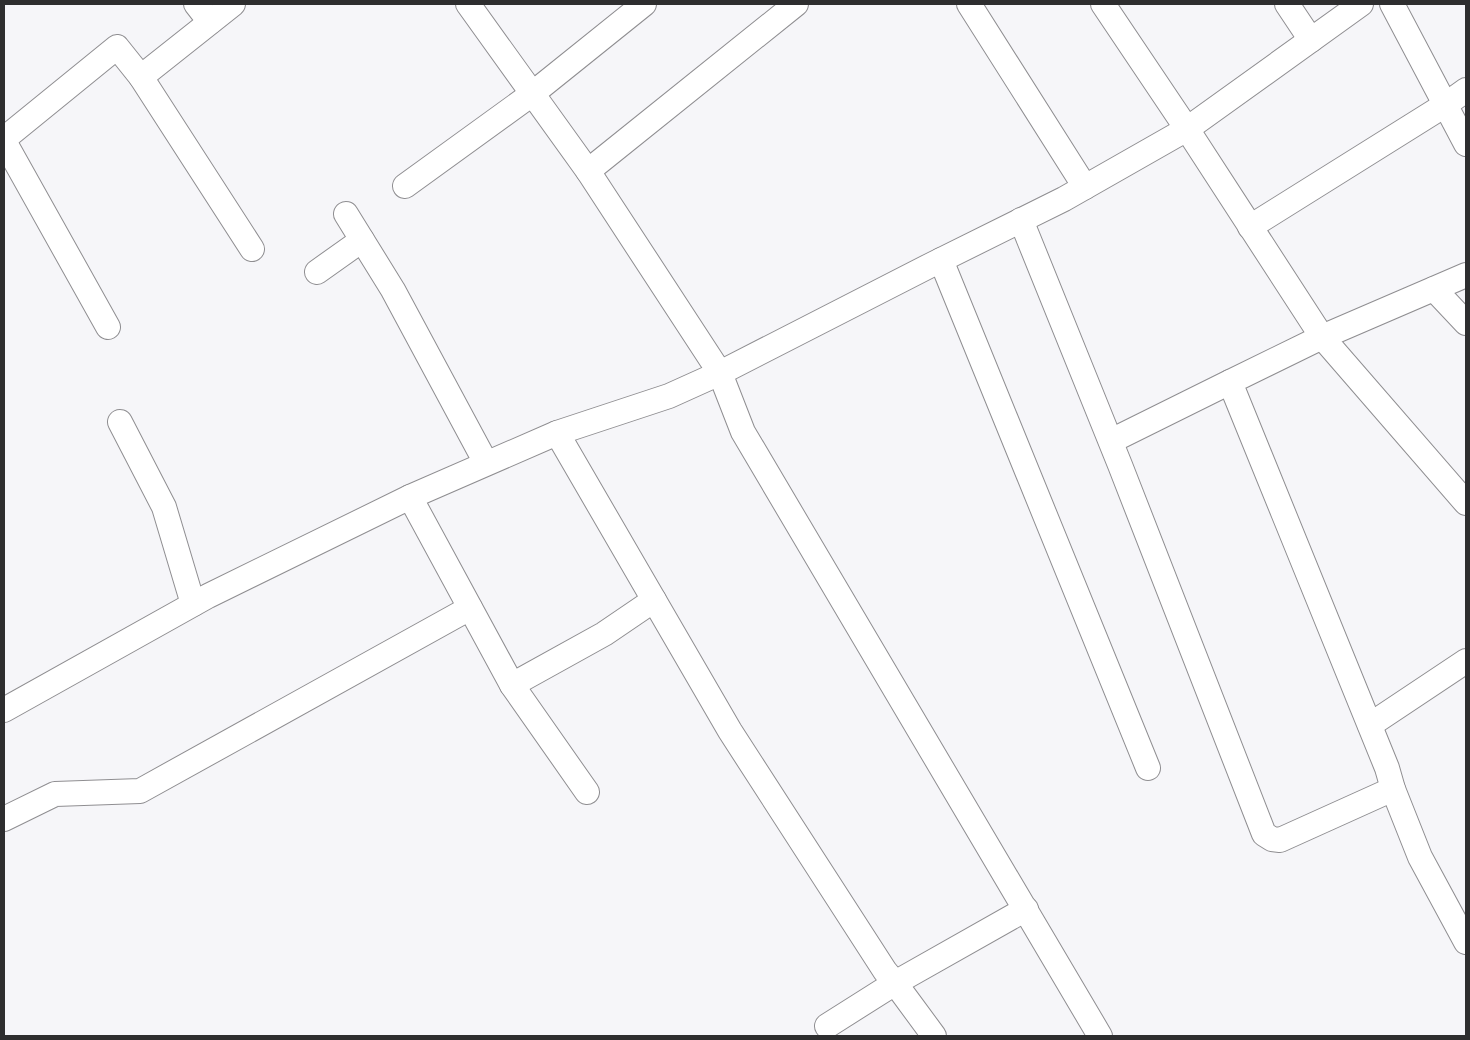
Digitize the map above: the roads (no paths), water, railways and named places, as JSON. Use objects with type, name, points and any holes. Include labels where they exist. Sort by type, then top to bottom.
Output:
[{"type":"street","points":[[141,77],[203,13],[233,4]]},
{"type":"street","points":[[468,4],[588,171],[720,373],[743,432],[1100,1036]]},
{"type":"street","points":[[405,186],[532,94],[644,4]]},
{"type":"street","points":[[588,171],[796,4]]},
{"type":"street","points":[[969,4],[1085,187]]},
{"type":"street","points":[[1102,4],[1322,337],[1466,503]]},
{"type":"street","points":[[1287,4],[1311,40]]},
{"type":"street","points":[[4,710],[193,604],[410,497],[557,433],[669,396],[720,373],[1064,199],[1186,129],[1361,4]]},
{"type":"street","points":[[1392,4],[1466,144]]},
{"type":"street","points":[[108,327],[4,140],[117,46],[141,77],[252,249]]},
{"type":"street","points":[[1250,227],[1466,90]]},
{"type":"street","points":[[346,214],[393,290],[486,463]]},
{"type":"street","points":[[1021,220],[1111,440],[1264,834],[1272,839],[1280,840],[1393,788]]},
{"type":"street","points":[[317,272],[362,240]]},
{"type":"street","points":[[941,260],[1148,768]]},
{"type":"street","points":[[1111,440],[1322,337],[1466,275]]},
{"type":"street","points":[[1434,289],[1466,323]]},
{"type":"street","points":[[1230,382],[1370,725],[1420,857],[1466,942]]},
{"type":"street","points":[[120,422],[164,507],[193,604]]},
{"type":"street","points":[[557,433],[730,731],[885,971],[934,1036]]},
{"type":"street","points":[[410,497],[512,685],[587,792]]},
{"type":"street","points":[[512,685],[604,634],[654,600]]},
{"type":"street","points":[[4,818],[55,794],[140,791],[470,608]]},
{"type":"street","points":[[1370,725],[1466,661]]},
{"type":"street","points":[[827,1026],[894,983],[1026,910]]}]
